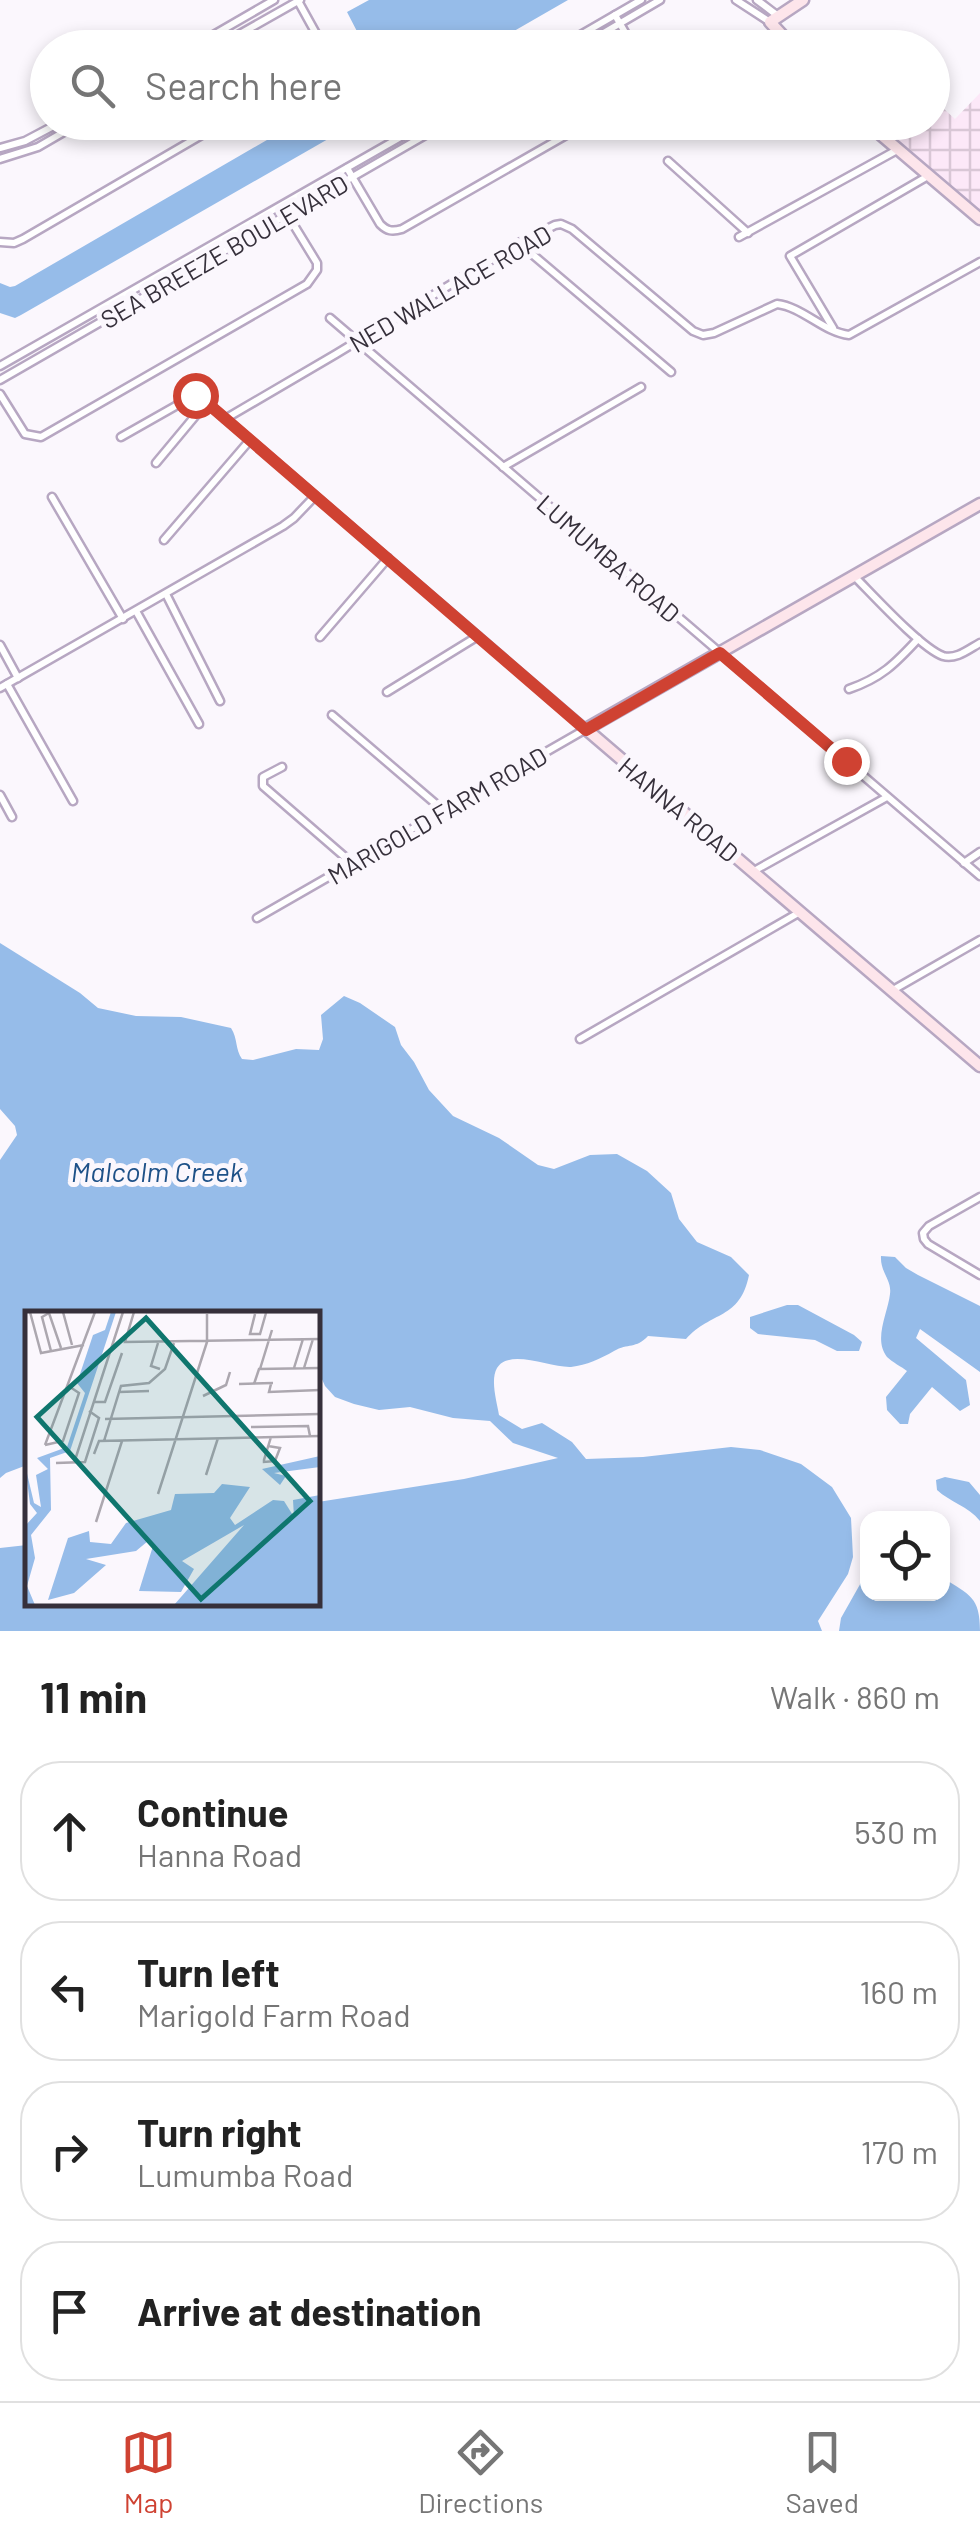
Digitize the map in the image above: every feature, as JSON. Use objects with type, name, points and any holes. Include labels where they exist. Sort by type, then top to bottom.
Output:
[{"type":"street","points":[[222,30],[274,0]]},
{"type":"street","points":[[246,30],[298,0],[314,30]]},
{"type":"street","points":[[590,30],[641,0]]},
{"type":"street","points":[[608,30],[660,0]]},
{"type":"street","points":[[736,0],[774,19]]},
{"type":"street","points":[[748,6],[756,0],[782,30]]},
{"type":"street","points":[[774,19],[804,0]]},
{"type":"street","points":[[616,15],[624,30]]},
{"type":"street","points":[[0,148],[30,138]]},
{"type":"street","points":[[0,159],[49,140]]},
{"type":"street","points":[[0,242],[23,240],[193,140]]},
{"type":"street","name":"SEA BREEZE BOULEVARD","points":[[0,366],[395,140]]},
{"type":"street","name":"SEA BREEZE BOULEVARD","points":[[0,380],[417,140]]},
{"type":"street","points":[[346,168],[380,224],[393,232],[558,140]]},
{"type":"street","points":[[887,140],[980,219]]},
{"type":"street","points":[[739,237],[898,149]]},
{"type":"street","points":[[668,161],[748,232]]},
{"type":"street","points":[[929,175],[790,256],[834,331],[847,335],[980,262]]},
{"type":"street","points":[[0,394],[25,434],[41,437],[307,284],[317,270],[316,263],[283,205]]},
{"type":"street","name":"NED WALLACE ROAD","points":[[225,418],[554,224],[567,226],[700,334],[714,333],[776,304],[788,306],[834,331]]},
{"type":"street","points":[[519,243],[672,372]]},
{"type":"street","name":"LUMUMBA ROAD","points":[[330,318],[980,876]]},
{"type":"street","points":[[503,466],[641,387]]},
{"type":"street","name":"HANNA ROAD","points":[[121,437],[196,395],[980,1066]]},
{"type":"street","points":[[156,464],[206,403]]},
{"type":"street","points":[[164,540],[250,440]]},
{"type":"street","points":[[74,801],[4,686],[289,523],[315,496]]},
{"type":"street","points":[[52,497],[123,619]]},
{"type":"street","name":"MARIGOLD FARM ROAD","points":[[258,918],[980,504]]},
{"type":"street","points":[[320,636],[388,558]]},
{"type":"street","points":[[854,576],[918,639],[944,657],[958,656],[980,643]]},
{"type":"street","points":[[166,594],[220,701]]},
{"type":"street","points":[[136,611],[199,724]]},
{"type":"street","points":[[387,692],[478,636]]},
{"type":"street","points":[[849,690],[872,681],[893,666],[918,639]]},
{"type":"street","points":[[0,645],[18,678]]},
{"type":"street","points":[[332,716],[444,811]]},
{"type":"street","points":[[282,767],[263,777],[263,786],[352,864]]},
{"type":"street","points":[[0,795],[12,817]]},
{"type":"street","points":[[753,872],[888,797]]},
{"type":"street","points":[[964,863],[980,852]]},
{"type":"street","points":[[580,1040],[800,912]]},
{"type":"street","points":[[892,991],[980,940]]},
{"type":"street","points":[[980,1197],[928,1226],[923,1233],[928,1244],[980,1275]]},
{"type":"shaded area","points":[[980,93],[980,214],[893,140],[950,140],[950,114],[955,119]]},
{"type":"water","points":[[369,0],[568,0],[516,30],[356,30],[347,12]]},
{"type":"water","points":[[267,140],[326,140],[15,318],[0,313],[0,283],[15,286]]},
{"type":"water","name":"Malcolm Creek","points":[[0,943],[98,1008],[136,1016],[181,1017],[231,1028],[242,1059],[296,1049],[319,1050],[323,1039],[321,1015],[344,996],[395,1027],[401,1045],[429,1090],[453,1116],[499,1138],[538,1165],[554,1169],[590,1155],[617,1154],[647,1171],[671,1193],[679,1219],[697,1242],[731,1257],[749,1275],[739,1300],[686,1339],[648,1336],[571,1367],[520,1359],[503,1362],[494,1379],[499,1415],[522,1429],[542,1423],[572,1442],[586,1459],[731,1447],[760,1450],[801,1464],[832,1487],[851,1518],[853,1557],[848,1574],[818,1621],[822,1631],[0,1631],[0,1548],[25,1545],[25,1606],[320,1606],[320,1502],[464,1479],[558,1458],[513,1443],[490,1421],[453,1418],[410,1407],[379,1410],[335,1397],[320,1378],[320,1311],[25,1311],[25,1466],[0,1478],[0,1160],[17,1135],[15,1126],[0,1109]]},
{"type":"water","points":[[881,1256],[895,1257],[918,1275],[980,1306],[980,1372],[920,1329],[916,1338],[966,1380],[970,1405],[960,1411],[932,1387],[910,1414],[908,1424],[900,1424],[887,1410],[886,1397],[907,1371],[887,1357],[881,1342],[890,1289]]},
{"type":"water","points":[[798,1305],[854,1335],[862,1342],[859,1351],[837,1351],[815,1340],[758,1334],[750,1328],[750,1317]]},
{"type":"water","points":[[945,1477],[969,1482],[980,1495],[980,1521],[937,1490],[936,1480]]},
{"type":"water","points":[[950,1583],[972,1598],[980,1631],[839,1631],[841,1618],[860,1584],[860,1601],[950,1601]]},
{"type":"route","points":[[195,395],[586,730],[720,653],[846,761]]}]
